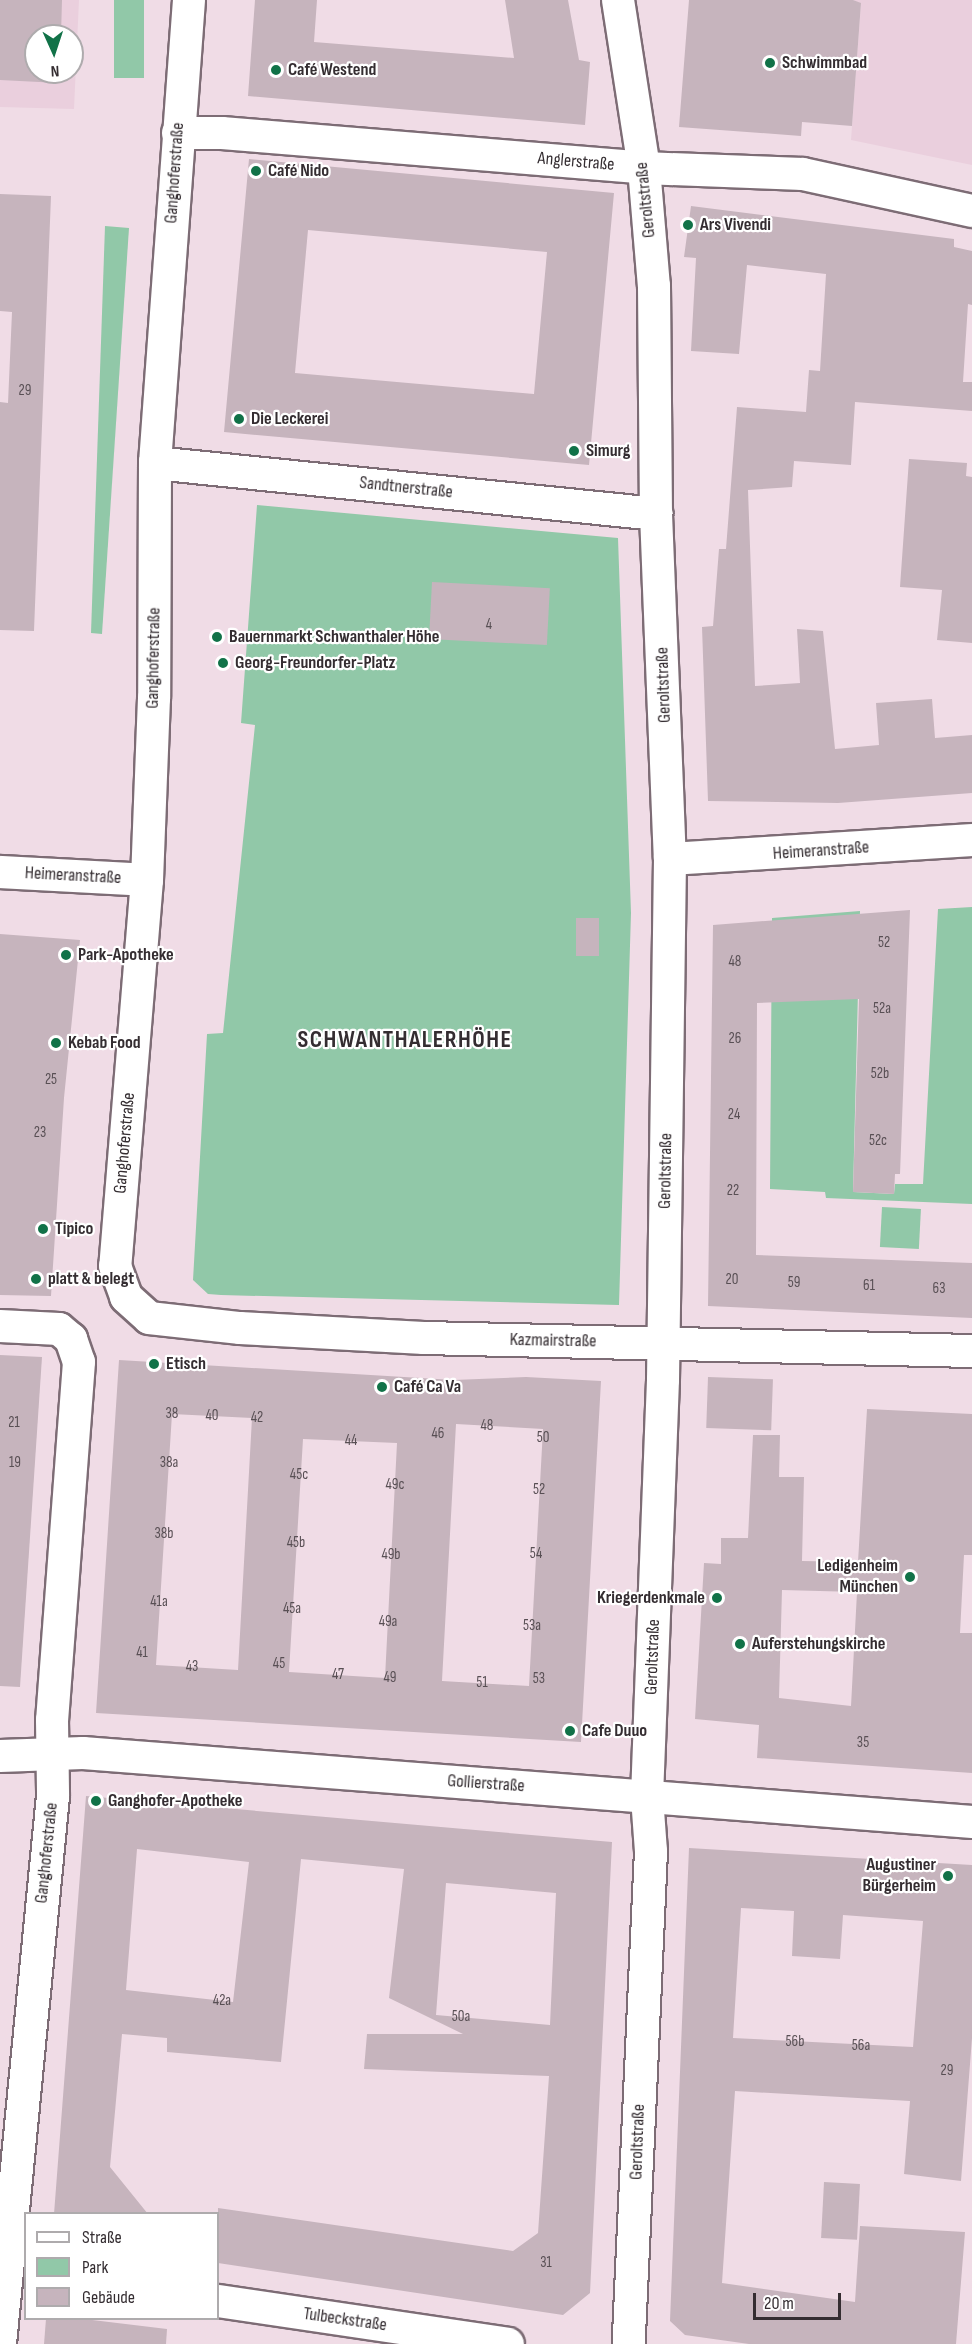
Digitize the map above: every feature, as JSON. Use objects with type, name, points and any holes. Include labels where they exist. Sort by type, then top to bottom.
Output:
[{"type":"street","name":"Ganghoferstraße","points":[[136,1310],[118,1282],[115,1266],[147,880],[154,698],[155,464],[189,0]]},
{"type":"street","name":"Geroltstraße","points":[[618,0],[644,168],[654,286],[656,514],[670,859],[663,1341],[647,1797],[651,1851],[629,2344]]},
{"type":"street","name":"Anglerstraße","points":[[178,133],[222,133],[644,168],[804,174],[972,211]]},
{"type":"street","name":"Sandtnerstraße","points":[[155,464],[656,514]]},
{"type":"street","name":"Heimeranstraße","points":[[670,859],[972,840]]},
{"type":"street","name":"Heimeranstraße","points":[[0,872],[147,880]]},
{"type":"street","name":"Kazmairstraße","points":[[136,1310],[149,1318],[262,1330],[424,1338],[663,1341],[972,1351]]},
{"type":"street","name":"Ganghoferstraße","points":[[0,1326],[59,1329],[71,1339],[79,1362],[52,1752],[53,1796],[10,2272],[0,2343]]},
{"type":"street","name":"Gollierstraße","points":[[0,1756],[52,1752],[972,1822]]},
{"type":"street","name":"Tulbeckstraße","points":[[219,2301],[508,2344]]},
{"type":"shaded area","points":[[0,0],[79,0],[78,24],[24,24],[24,84],[75,84],[74,109],[0,107]]},
{"type":"shaded area","points":[[853,0],[972,0],[972,165],[851,140],[861,4]]},
{"type":"green space","points":[[114,0],[144,0],[144,78],[114,78]]},
{"type":"green space","points":[[105,226],[129,228],[102,634],[91,633]]},
{"type":"green space","name":"Georg-Freundorfer-Platz","points":[[257,505],[618,538],[631,913],[619,1305],[221,1295],[208,1294],[193,1280],[207,1034],[223,1033],[255,725],[241,723]]},
{"type":"green space","points":[[972,907],[972,1204],[826,1198],[825,1192],[770,1189],[772,918],[860,911],[853,1192],[894,1194],[895,1184],[923,1184],[938,909]]},
{"type":"green space","points":[[882,1207],[921,1209],[919,1249],[880,1247]]},
{"type":"building","points":[[0,0],[62,0],[61,24],[24,24],[24,81],[0,80]]},
{"type":"building","points":[[255,0],[317,0],[314,42],[514,58],[505,0],[568,0],[579,60],[590,62],[585,125],[248,96]]},
{"type":"building","name":"Schwimmbad","points":[[689,0],[853,0],[861,3],[852,126],[802,122],[801,136],[679,127]]},
{"type":"building","points":[[249,159],[614,193],[589,465],[224,432]],"holes":[[[308,230],[547,252],[534,394],[295,373]]]},
{"type":"building","points":[[0,194],[51,196],[34,631],[0,630],[0,402],[8,403],[12,312],[0,311]]},
{"type":"building","points":[[691,206],[954,239],[954,247],[972,251],[972,305],[968,304],[963,382],[972,382],[972,411],[855,402],[851,465],[794,461],[792,487],[748,490],[755,686],[800,683],[797,629],[823,631],[835,749],[879,745],[876,703],[932,699],[935,738],[972,735],[972,793],[838,803],[708,801],[702,627],[713,626],[719,549],[726,549],[737,407],[806,412],[809,370],[820,371],[826,274],[747,265],[739,354],[691,351],[696,258],[684,257]]},
{"type":"building","points":[[909,459],[967,463],[966,476],[972,477],[972,643],[937,640],[942,590],[900,587]]},
{"type":"building","points":[[432,582],[550,588],[547,645],[429,639]]},
{"type":"building","points":[[910,910],[900,1174],[895,1174],[894,1194],[853,1192],[859,999],[757,1003],[756,1255],[972,1263],[972,1318],[708,1306],[713,925]]},
{"type":"building","points":[[576,918],[599,918],[599,956],[576,956]]},
{"type":"building","points":[[0,934],[80,940],[64,1098],[51,1296],[0,1295]]},
{"type":"building","points":[[0,1355],[42,1357],[20,1687],[0,1686]]},
{"type":"building","points":[[119,1360],[454,1380],[526,1377],[601,1381],[581,1742],[96,1713]],"holes":[[[172,1414],[252,1418],[238,1670],[156,1665]],[[456,1424],[543,1429],[529,1686],[442,1681]],[[303,1439],[397,1443],[385,1678],[289,1672]]]},
{"type":"building","points":[[708,1377],[773,1379],[771,1430],[706,1428]]},
{"type":"building","points":[[867,1409],[972,1414],[972,1555],[964,1555],[960,1633],[972,1633],[972,1773],[757,1758],[759,1725],[695,1719],[704,1563],[721,1564],[721,1538],[748,1538],[753,1435],[780,1435],[779,1477],[804,1477],[802,1561],[858,1562]],"holes":[[[782,1590],[857,1592],[851,1706],[779,1698]]]},
{"type":"building","points":[[86,1796],[612,1842],[590,2293],[563,2315],[219,2263],[218,2208],[513,2251],[538,2233],[549,2076],[364,2069],[367,2034],[463,2034],[389,1998],[404,1869],[301,1859],[281,2062],[167,2052],[167,2038],[122,2034],[110,2167],[146,2212],[54,2212]],"holes":[[[137,1849],[249,1862],[233,2002],[126,1990]],[[446,1883],[556,1893],[550,2025],[436,2015]]]},
{"type":"building","points":[[689,1848],[972,1865],[972,2038],[961,2181],[904,2174],[910,2101],[735,2091],[722,2283],[855,2302],[860,2226],[965,2232],[956,2344],[749,2344],[685,2335],[670,2321]],"holes":[[[741,1908],[794,1911],[792,1956],[840,1959],[843,1915],[923,1921],[913,2047],[733,2038]]]},
{"type":"building","points":[[824,2182],[860,2184],[857,2240],[821,2238]]},
{"type":"building","points":[[46,2320],[92,2320],[167,2329],[166,2344],[44,2344]]},
{"type":"place","name":"Schwimmbad","points":[[770,63]]},
{"type":"place","name":"Café Westend","points":[[276,70]]},
{"type":"place","name":"Café Nido","points":[[256,171]]},
{"type":"place","name":"Ars Vivendi","points":[[688,225]]},
{"type":"place","name":"Die Leckerei","points":[[239,419]]},
{"type":"place","name":"Simurg","points":[[574,451]]},
{"type":"place","name":"Bauernmarkt Schwanthaler Höhe","points":[[217,637]]},
{"type":"place","name":"Georg-Freundorfer-Platz","points":[[223,663]]},
{"type":"place","name":"Park-Apotheke","points":[[66,955]]},
{"type":"place","name":"Kebab Food","points":[[56,1043]]},
{"type":"place","name":"Tipico","points":[[43,1229]]},
{"type":"place","name":"platt & belegt","points":[[36,1279]]},
{"type":"place","name":"Etisch","points":[[154,1364]]},
{"type":"place","name":"Café Ca Va","points":[[382,1387]]},
{"type":"place","name":"Ledigenheim München","points":[[910,1577]]},
{"type":"place","name":"Kriegerdenkmale","points":[[717,1598]]},
{"type":"place","name":"Auferstehungskirche","points":[[740,1644]]},
{"type":"place","name":"Cafe Duuo","points":[[570,1731]]},
{"type":"place","name":"Ganghofer-Apotheke","points":[[96,1801]]},
{"type":"place","name":"Augustiner Bürgerheim","points":[[948,1876]]},
{"type":"district","name":"SCHWANTHALERHÖHE","points":[[405,1040]]}]
